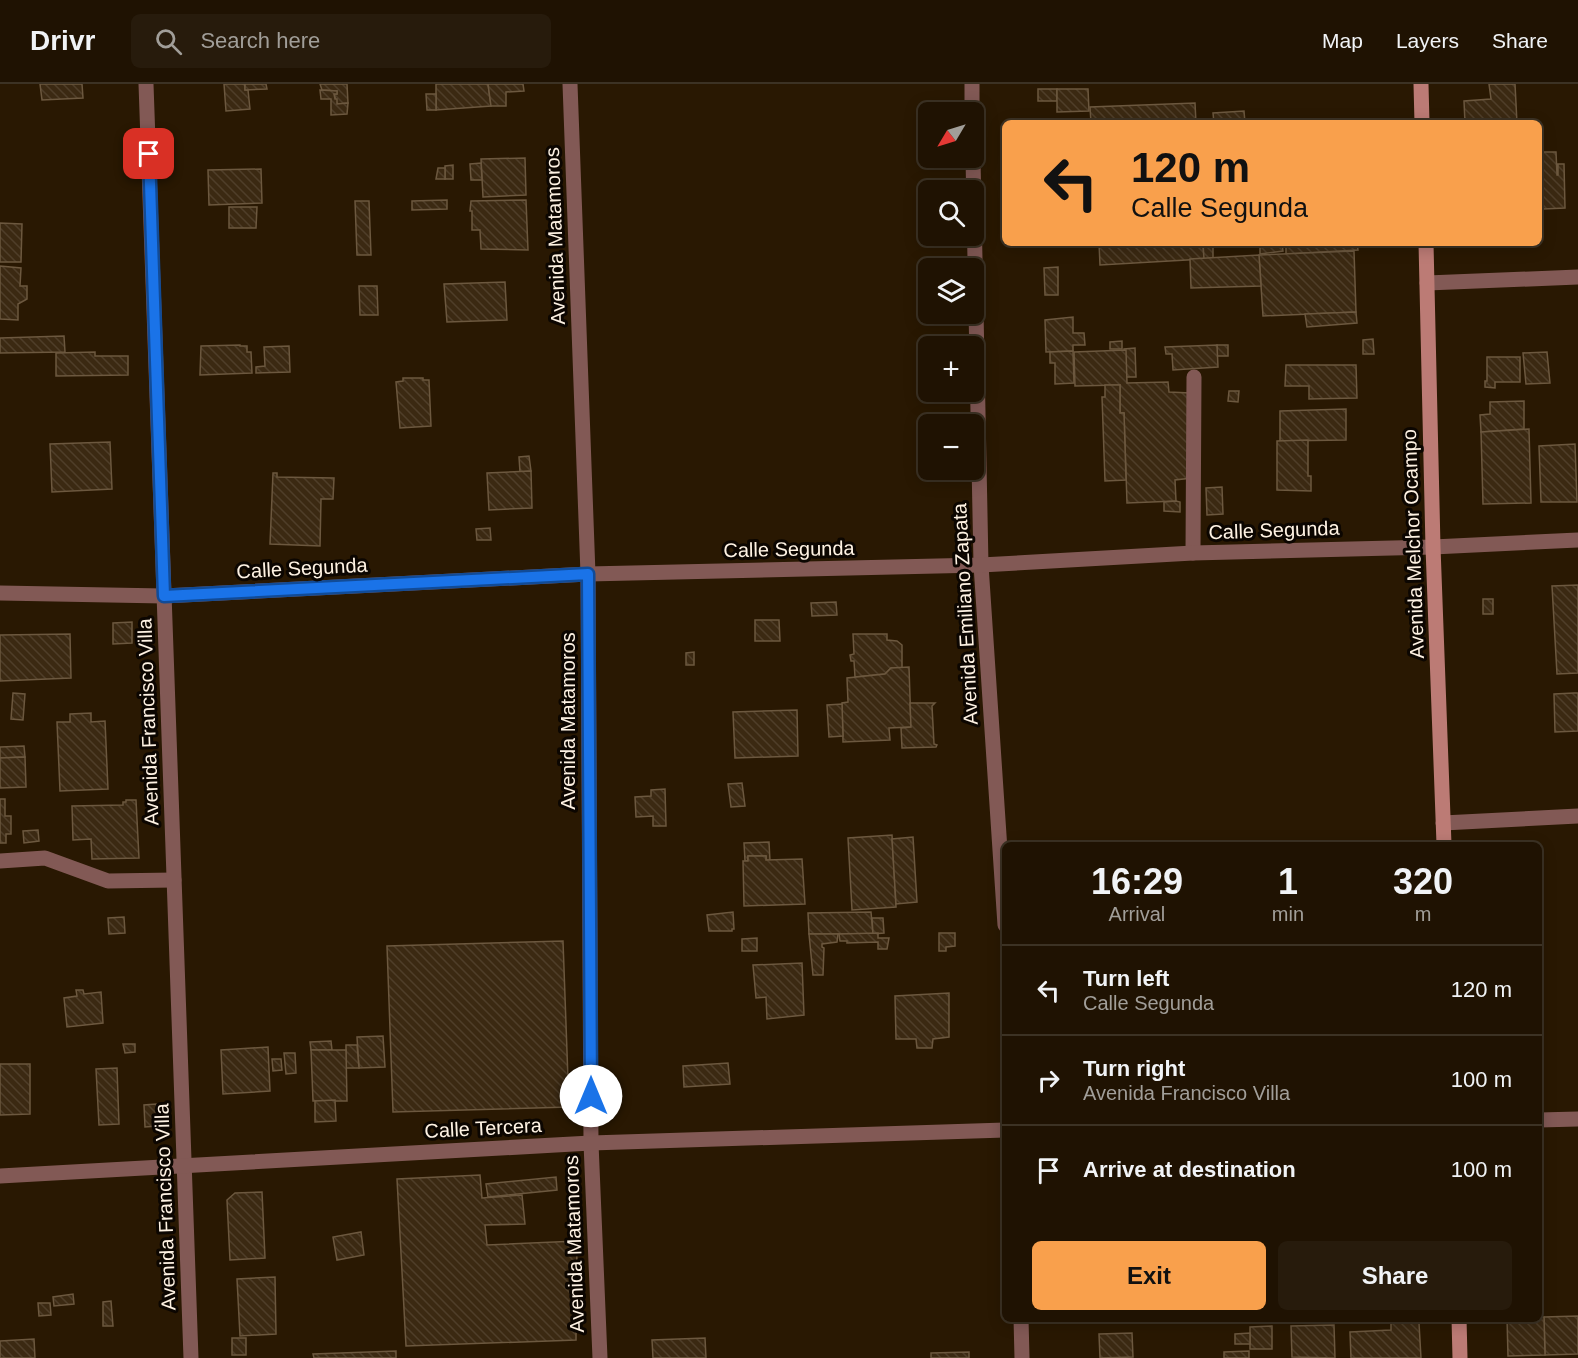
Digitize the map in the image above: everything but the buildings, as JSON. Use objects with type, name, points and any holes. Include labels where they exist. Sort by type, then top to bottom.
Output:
[{"type":"main road","points":[[1421,84],[1422,120]]},
{"type":"main road","name":"Avenida Melchor Ocampo","points":[[1426,246],[1433,546],[1444,842]]},
{"type":"main road","points":[[1459,1322],[1460,1358]]},
{"type":"street","name":"Avenida Francisco Villa","points":[[146,84],[191,1358]]},
{"type":"street","name":"Avenida Matamoros","points":[[570,84],[588,574],[591,1143],[600,1358]]},
{"type":"street","points":[[972,84],[972,102]]},
{"type":"street","name":"Avenida Emiliano Zapata","points":[[973,168],[981,565],[1002,880]]},
{"type":"street","points":[[1427,283],[1578,277]]},
{"type":"street","points":[[1193,553],[1194,377]]},
{"type":"street","name":"Calle Segunda","points":[[0,593],[164,596],[588,574],[981,565],[1193,553],[1578,540]]},
{"type":"street","points":[[1443,823],[1578,816]]},
{"type":"street","points":[[0,861],[45,858],[108,881],[174,880]]},
{"type":"street","points":[[1542,1120],[1578,1119]]},
{"type":"street","name":"Calle Tercera","points":[[0,1176],[591,1143],[1002,1130]]},
{"type":"street","points":[[1021,1322],[1022,1358]]},
{"type":"route","points":[[149,154],[164,596],[588,574],[591,1096]]}]
